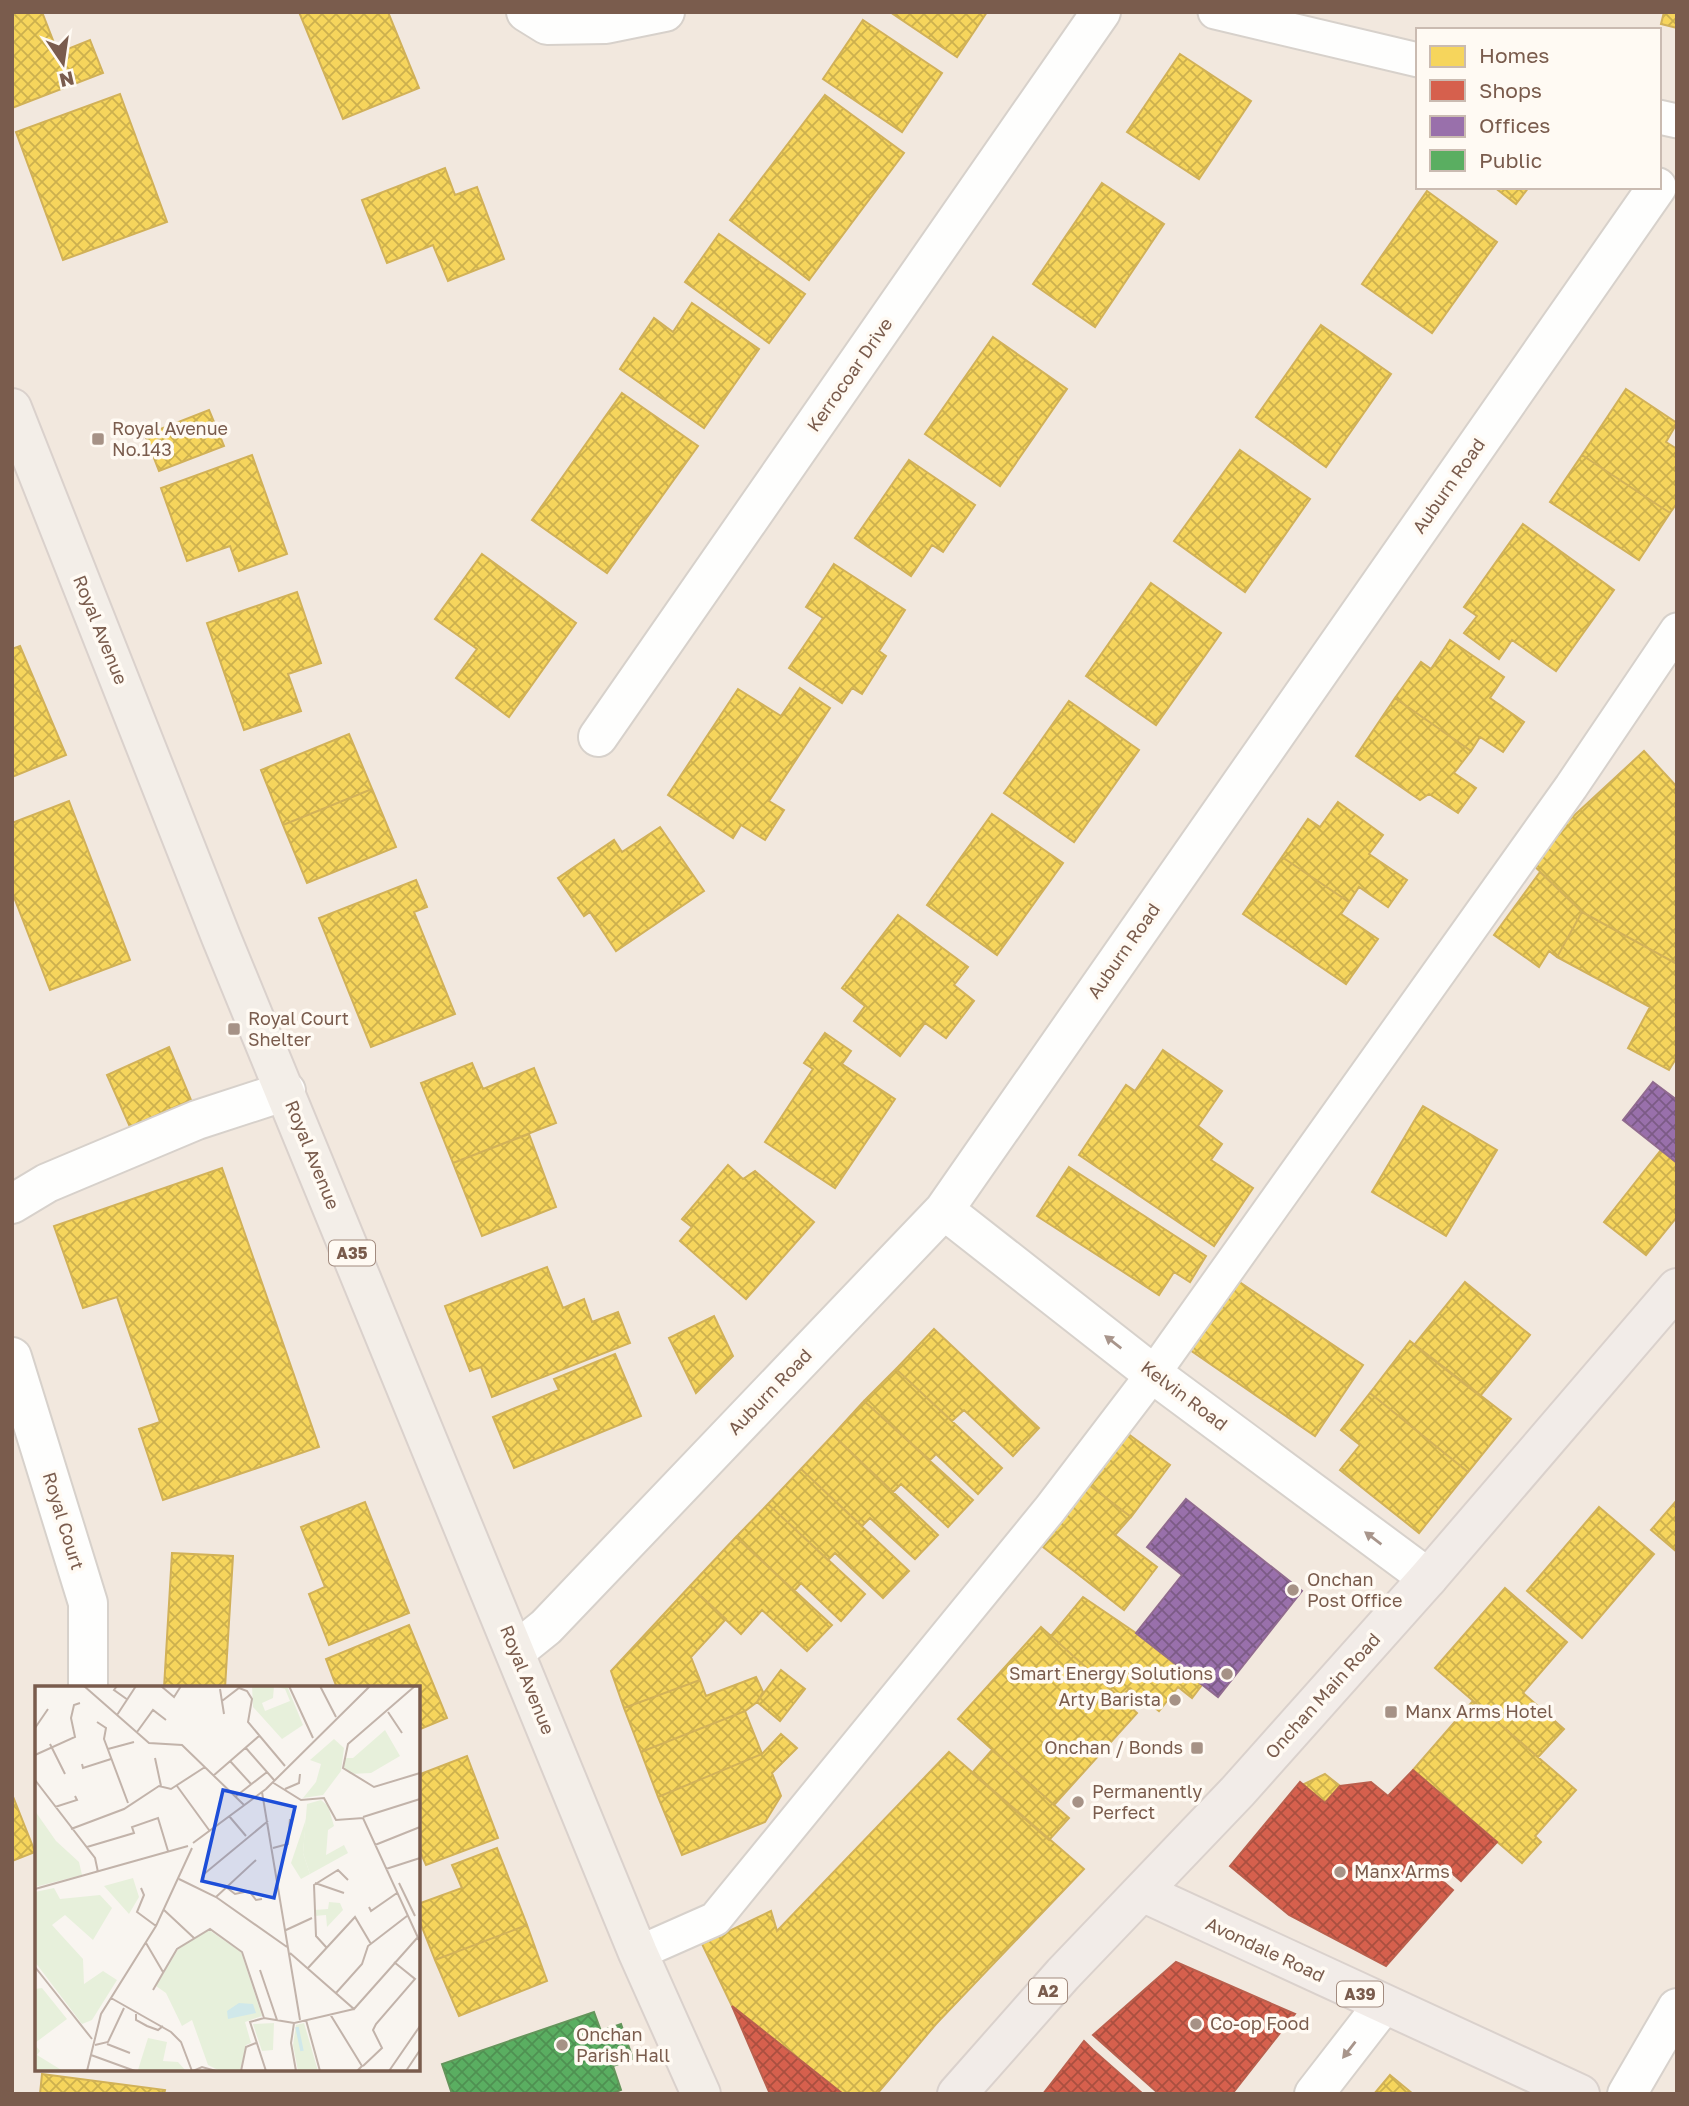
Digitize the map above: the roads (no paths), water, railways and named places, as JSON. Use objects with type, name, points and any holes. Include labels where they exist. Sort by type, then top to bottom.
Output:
[{"type":"highway","name":"Onchan Main Road","points":[[957,2094],[1063,1974],[1238,1791],[1428,1578],[1677,1289]]},
{"type":"highway","name":"Avondale Road","points":[[1142,1892],[1580,2094]]},
{"type":"main road","name":"Royal Avenue","points":[[12,408],[216,924],[638,1953],[701,2094]]},
{"type":"street","points":[[526,12],[547,25],[606,24],[665,12]]},
{"type":"street","name":"Kerrocoar Drive","points":[[598,737],[1101,12]]},
{"type":"street","name":"Auburn Road","points":[[515,1652],[546,1627],[944,1210],[1655,189]]},
{"type":"street","points":[[12,1204],[47,1183],[197,1120],[286,1091]]},
{"type":"street","name":"Kelvin Road","points":[[944,1210],[1153,1374],[1428,1578]]},
{"type":"street","name":"Royal Court","points":[[12,1357],[88,1603],[88,1686]]},
{"type":"street","points":[[1314,2094],[1384,2005]]},
{"type":"street","points":[[1628,2094],[1677,2008]]},
{"type":"lane","points":[[1215,12],[1416,60]]},
{"type":"lane","points":[[638,1953],[715,1919],[1050,1509],[1153,1374],[1571,787],[1677,630]]},
{"type":"place","name":"Royal Avenue No.143","points":[[98,439]]},
{"type":"place","name":"Royal Court Shelter","points":[[234,1029]]},
{"type":"place","name":"Onchan Post Office","points":[[1293,1590]]},
{"type":"place","name":"Smart Energy Solutions","points":[[1227,1674]]},
{"type":"place","name":"Arty Barista","points":[[1175,1700]]},
{"type":"place","name":"Manx Arms Hotel","points":[[1391,1712]]},
{"type":"place","name":"Onchan / Bonds","points":[[1197,1748]]},
{"type":"place","name":"Permanently Perfect","points":[[1078,1802]]},
{"type":"place","name":"Manx Arms","points":[[1340,1872]]},
{"type":"place","name":"Co-op Food","points":[[1196,2024]]},
{"type":"place","name":"Onchan Parish Hall","points":[[562,2045]]}]
